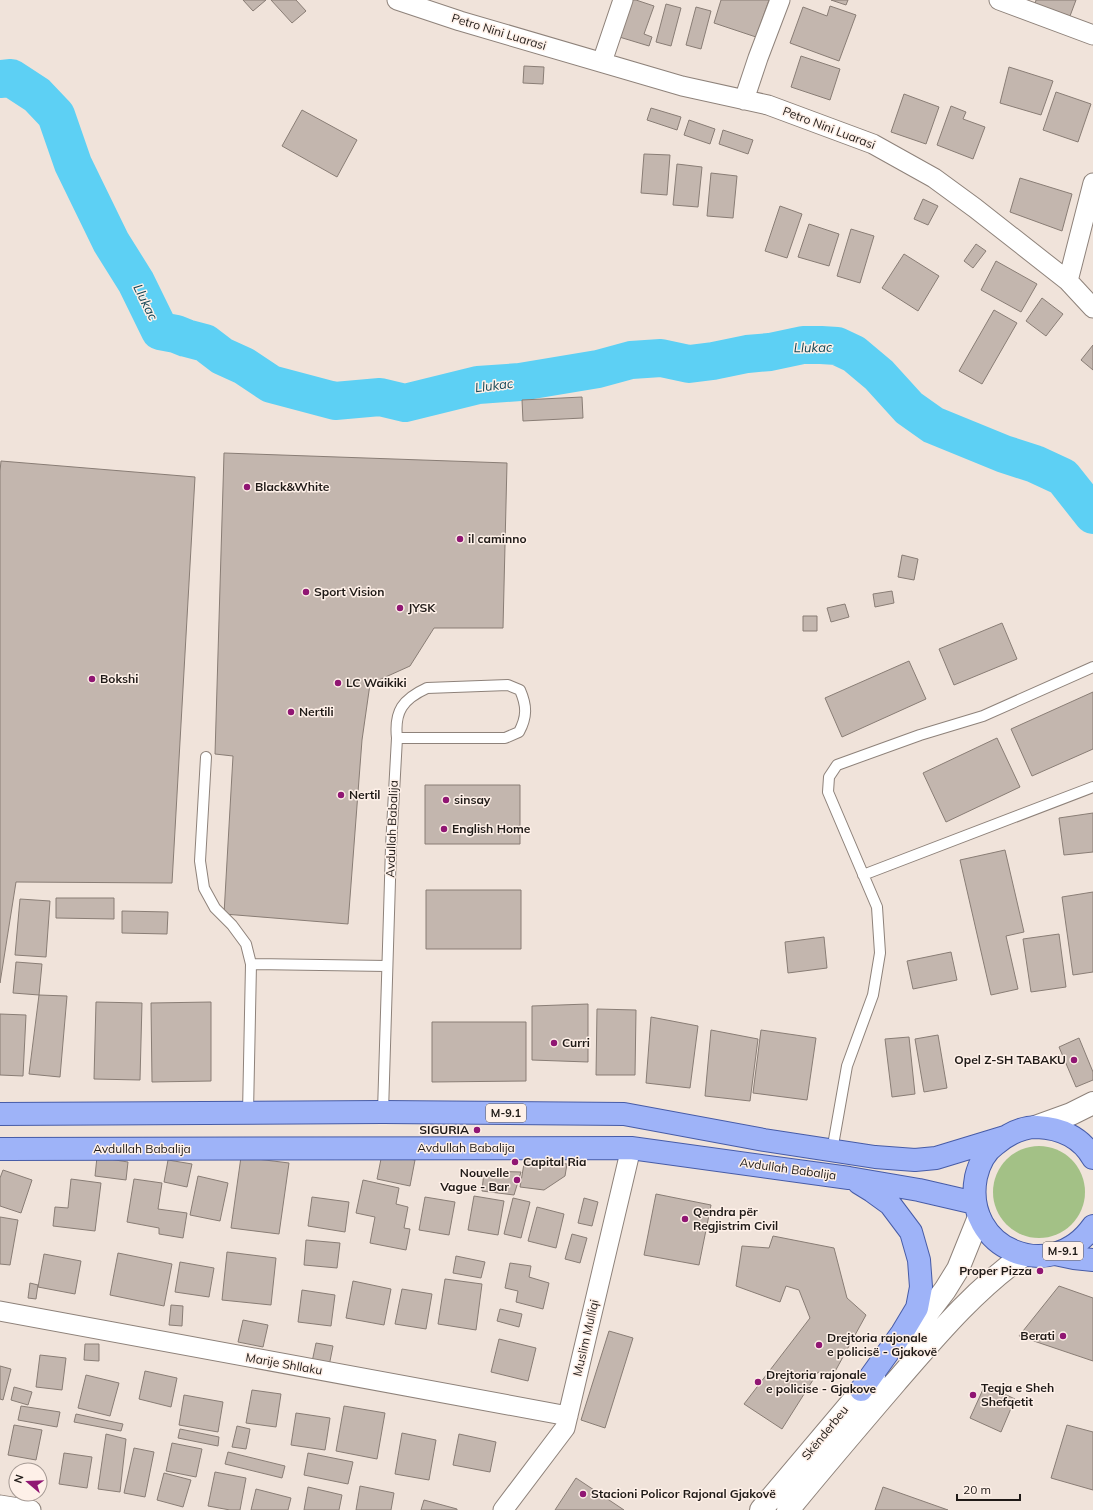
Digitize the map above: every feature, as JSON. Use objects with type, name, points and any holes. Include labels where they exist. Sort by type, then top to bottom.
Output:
[{"type":"main road","points":[[1034,1127],[1071,1114],[1093,1103]]},
{"type":"main road","name":"Avdullah Babalija","points":[[0,1114],[383,1112],[624,1114],[832,1151],[875,1157],[915,1160],[936,1158],[1005,1136]]},
{"type":"main road","name":"M-9.1","points":[[1093,1158],[1090,1152],[1079,1140],[1065,1133],[1050,1128],[1034,1127],[1019,1130],[1005,1136],[993,1146],[983,1158],[977,1173],[974,1188],[977,1210],[987,1230],[997,1241],[1010,1250],[1024,1255],[1034,1256],[1055,1254],[1067,1250],[1087,1235],[1093,1226]]},
{"type":"main road","name":"Avdullah Babalija","points":[[0,1149],[631,1148],[849,1178],[919,1190],[977,1210]]},
{"type":"main road","points":[[849,1178],[872,1190],[890,1204],[911,1232],[919,1260],[920,1287],[917,1308],[902,1333],[861,1390]]},
{"type":"main road","name":"Skënderbeu","points":[[761,1510],[861,1390],[902,1346],[945,1290],[958,1269],[977,1210]]},
{"type":"main road","name":"M-9.1","points":[[1055,1254],[1093,1260]]},
{"type":"main road","name":"Skënderbeu","points":[[788,1510],[826,1463],[951,1319],[985,1285],[1024,1255]]},
{"type":"street","name":"Petro Nini Luarasi","points":[[397,0],[460,21],[682,86],[768,106],[873,144],[934,178],[975,208],[1068,281],[1093,308]]},
{"type":"street","points":[[602,62],[623,0]]},
{"type":"street","points":[[744,100],[780,0]]},
{"type":"street","points":[[998,0],[1093,35]]},
{"type":"street","points":[[1068,281],[1093,183]]},
{"type":"street","name":"Muslim Mulliqi","points":[[503,1510],[565,1428],[631,1148]]},
{"type":"street","name":"Marije Shllaku","points":[[0,1311],[568,1416]]},
{"type":"street","points":[[0,1505],[31,1510]]},
{"type":"lane","points":[[832,1151],[847,1066],[873,995],[880,953],[877,907],[828,792],[829,777],[837,765],[920,735],[983,716],[1093,667]]},
{"type":"lane","name":"Avdullah Babalija","points":[[383,1112],[387,966],[397,738],[395,725],[398,715],[402,706],[416,693],[427,688],[508,685],[520,690],[525,700],[526,711],[524,722],[519,732],[505,738],[397,738]]},
{"type":"lane","points":[[206,757],[200,862],[204,888],[216,908],[232,925],[246,944],[251,964],[248,1113]]},
{"type":"lane","points":[[863,875],[1093,787]]},
{"type":"lane","points":[[251,964],[387,966]]},
{"type":"green space","points":[[1039,1146],[1056,1150],[1071,1160],[1081,1175],[1085,1192],[1081,1209],[1071,1224],[1056,1234],[1039,1238],[1022,1234],[1007,1224],[997,1209],[993,1192],[997,1175],[1007,1160],[1022,1150]]},
{"type":"building","points":[[243,0],[266,0],[253,11]]},
{"type":"building","points":[[271,0],[296,0],[306,11],[292,23]]},
{"type":"building","points":[[627,0],[636,0],[654,6],[644,34],[652,37],[649,46],[616,36]]},
{"type":"building","points":[[721,0],[769,0],[756,37],[714,23]]},
{"type":"building","points":[[831,0],[848,0],[846,5]]},
{"type":"building","points":[[1036,0],[1076,0],[1070,16],[1035,4]]},
{"type":"building","points":[[666,4],[681,8],[671,46],[656,42]]},
{"type":"building","points":[[830,6],[856,15],[839,61],[790,43],[803,7],[827,16]]},
{"type":"building","points":[[696,7],[711,11],[701,49],[686,45]]},
{"type":"building","points":[[801,56],[840,69],[830,100],[791,87]]},
{"type":"building","points":[[524,66],[544,67],[543,84],[523,83]]},
{"type":"building","points":[[1009,67],[1053,81],[1041,115],[1000,103]]},
{"type":"building","points":[[1056,92],[1091,104],[1078,142],[1043,130]]},
{"type":"building","points":[[904,94],[939,107],[926,144],[891,132]]},
{"type":"building","points":[[951,106],[966,112],[963,119],[985,127],[973,159],[937,145]]},
{"type":"building","points":[[651,108],[681,117],[677,130],[647,120]]},
{"type":"building","points":[[302,110],[357,140],[337,177],[282,146]]},
{"type":"building","points":[[689,120],[715,129],[710,144],[684,135]]},
{"type":"building","points":[[723,130],[753,140],[748,154],[719,144]]},
{"type":"building","points":[[644,154],[670,155],[667,195],[641,193]]},
{"type":"building","points":[[677,164],[702,167],[698,207],[673,205]]},
{"type":"building","points":[[711,173],[737,176],[733,218],[707,216]]},
{"type":"building","points":[[1020,178],[1072,194],[1062,231],[1010,212]]},
{"type":"building","points":[[923,199],[938,206],[928,225],[914,219]]},
{"type":"building","points":[[780,206],[802,214],[787,258],[765,251]]},
{"type":"building","points":[[809,224],[839,234],[829,266],[798,257]]},
{"type":"building","points":[[851,229],[874,236],[860,283],[837,276]]},
{"type":"building","points":[[976,244],[986,251],[973,268],[964,261]]},
{"type":"building","points":[[904,254],[939,276],[918,311],[882,288]]},
{"type":"building","points":[[996,261],[1037,284],[1021,312],[981,290]]},
{"type":"building","points":[[1042,298],[1063,314],[1046,336],[1026,321]]},
{"type":"building","points":[[994,310],[1017,323],[982,384],[959,371]]},
{"type":"building","points":[[1093,345],[1093,370],[1081,360]]},
{"type":"building","points":[[582,397],[583,418],[523,421],[522,400]]},
{"type":"building","name":"Nertili","points":[[224,453],[507,463],[503,628],[434,628],[410,666],[370,684],[362,740],[348,924],[224,914],[233,756],[215,754]]},
{"type":"building","name":"Bokshi","points":[[1,461],[195,477],[172,883],[16,882],[0,983],[0,471]]},
{"type":"building","points":[[902,555],[918,559],[914,580],[898,577]]},
{"type":"building","points":[[892,591],[894,603],[875,607],[873,594]]},
{"type":"building","points":[[845,604],[849,617],[831,622],[827,608]]},
{"type":"building","points":[[803,616],[817,616],[817,631],[803,631]]},
{"type":"building","points":[[1002,623],[1017,659],[954,685],[939,649]]},
{"type":"building","points":[[909,661],[926,699],[842,737],[825,698]]},
{"type":"building","points":[[1093,692],[1093,749],[1032,776],[1011,729]]},
{"type":"building","points":[[997,738],[1020,787],[946,822],[923,773]]},
{"type":"building","points":[[425,785],[520,785],[520,844],[425,844]]},
{"type":"building","points":[[1093,813],[1093,852],[1064,855],[1059,818]]},
{"type":"building","points":[[1005,850],[1024,932],[1006,936],[1018,989],[991,995],[960,860]]},
{"type":"building","points":[[426,890],[521,890],[521,949],[426,949]]},
{"type":"building","points":[[1093,892],[1093,972],[1073,975],[1062,897]]},
{"type":"building","points":[[56,898],[114,898],[114,919],[56,918]]},
{"type":"building","points":[[20,899],[50,901],[46,957],[15,955]]},
{"type":"building","points":[[122,911],[168,912],[167,934],[122,933]]},
{"type":"building","points":[[1059,934],[1066,987],[1031,992],[1023,939]]},
{"type":"building","points":[[824,937],[827,968],[788,973],[785,942]]},
{"type":"building","points":[[951,952],[957,980],[913,989],[907,961]]},
{"type":"building","points":[[16,962],[42,964],[39,995],[13,993]]},
{"type":"building","points":[[39,995],[67,996],[60,1077],[29,1074]]},
{"type":"building","points":[[96,1002],[142,1003],[140,1080],[94,1079]]},
{"type":"building","points":[[211,1002],[211,1081],[152,1082],[151,1003]]},
{"type":"building","points":[[588,1004],[588,1062],[532,1060],[532,1006]]},
{"type":"building","points":[[597,1009],[636,1010],[635,1075],[596,1075]]},
{"type":"building","points":[[0,1014],[26,1015],[23,1076],[0,1075]]},
{"type":"building","points":[[651,1017],[698,1026],[690,1088],[646,1083]]},
{"type":"building","points":[[432,1022],[526,1022],[526,1081],[432,1082]]},
{"type":"building","points":[[711,1030],[758,1039],[750,1101],[705,1096]]},
{"type":"building","points":[[761,1030],[816,1038],[807,1100],[753,1093]]},
{"type":"building","points":[[938,1035],[947,1088],[924,1092],[915,1039]]},
{"type":"building","points":[[909,1037],[915,1094],[892,1097],[885,1039]]},
{"type":"building","points":[[1079,1038],[1093,1072],[1093,1080],[1076,1087],[1059,1047]]},
{"type":"building","points":[[382,1154],[415,1160],[410,1186],[377,1179]]},
{"type":"building","points":[[97,1157],[128,1162],[126,1180],[95,1176]]},
{"type":"building","points":[[241,1157],[289,1163],[279,1234],[231,1228]]},
{"type":"building","points":[[525,1158],[567,1164],[565,1176],[544,1190],[520,1187]]},
{"type":"building","points":[[168,1160],[192,1164],[187,1187],[164,1182]]},
{"type":"building","points":[[3,1170],[32,1180],[21,1213],[0,1206],[0,1178]]},
{"type":"building","points":[[484,1171],[521,1172],[514,1195],[482,1191]]},
{"type":"building","points":[[198,1176],[228,1183],[220,1221],[190,1215]]},
{"type":"building","points":[[71,1179],[101,1183],[95,1231],[53,1226],[55,1207],[68,1208]]},
{"type":"building","points":[[134,1179],[162,1183],[158,1209],[187,1213],[183,1238],[159,1234],[159,1228],[127,1222]]},
{"type":"building","points":[[363,1180],[399,1188],[396,1204],[408,1207],[404,1228],[410,1229],[406,1250],[370,1243],[375,1217],[356,1213]]},
{"type":"building","points":[[656,1194],[711,1205],[699,1265],[644,1255]]},
{"type":"building","points":[[474,1196],[504,1201],[498,1235],[468,1230]]},
{"type":"building","points":[[312,1197],[349,1202],[345,1232],[308,1226]]},
{"type":"building","points":[[425,1197],[455,1202],[449,1235],[419,1230]]},
{"type":"building","points":[[513,1198],[530,1202],[521,1238],[504,1234]]},
{"type":"building","points":[[584,1198],[598,1202],[592,1226],[578,1223]]},
{"type":"building","points":[[537,1207],[564,1214],[556,1248],[528,1241]]},
{"type":"building","points":[[0,1217],[18,1220],[10,1265],[0,1264]]},
{"type":"building","points":[[572,1234],[587,1238],[580,1263],[565,1259]]},
{"type":"building","name":"Drejtoria rajonale e policisë - Gjakovë","points":[[773,1236],[834,1248],[847,1298],[866,1315],[832,1377],[818,1372],[782,1429],[744,1404],[810,1318],[799,1290],[786,1286],[780,1302],[736,1286],[742,1246],[769,1248]]},
{"type":"building","points":[[306,1240],[340,1243],[337,1268],[304,1265]]},
{"type":"building","points":[[227,1252],[276,1258],[271,1305],[222,1300]]},
{"type":"building","points":[[118,1253],[172,1264],[164,1306],[110,1295]]},
{"type":"building","points":[[44,1254],[81,1261],[75,1294],[38,1287]]},
{"type":"building","points":[[456,1256],[485,1262],[481,1278],[453,1273]]},
{"type":"building","points":[[180,1262],[214,1268],[209,1297],[175,1292]]},
{"type":"building","points":[[510,1263],[531,1266],[529,1277],[549,1283],[543,1309],[516,1302],[518,1291],[505,1288]]},
{"type":"building","points":[[445,1279],[482,1284],[476,1330],[438,1324]]},
{"type":"building","points":[[353,1281],[391,1289],[384,1325],[346,1318]]},
{"type":"building","points":[[30,1283],[38,1285],[36,1299],[28,1298]]},
{"type":"building","points":[[1059,1286],[1093,1298],[1093,1361],[1019,1336]]},
{"type":"building","points":[[402,1289],[432,1294],[426,1329],[395,1324]]},
{"type":"building","points":[[302,1290],[335,1295],[331,1326],[298,1322]]},
{"type":"building","points":[[171,1305],[183,1306],[182,1326],[169,1325]]},
{"type":"building","points":[[500,1309],[522,1314],[519,1327],[497,1321]]},
{"type":"building","points":[[243,1320],[268,1325],[263,1347],[238,1342]]},
{"type":"building","points":[[609,1331],[633,1338],[605,1428],[581,1420]]},
{"type":"building","points":[[499,1339],[536,1348],[528,1381],[491,1372]]},
{"type":"building","points":[[316,1343],[333,1346],[329,1366],[312,1362]]},
{"type":"building","points":[[85,1344],[99,1344],[99,1361],[84,1360]]},
{"type":"building","points":[[40,1355],[66,1358],[62,1390],[36,1387]]},
{"type":"building","points":[[0,1366],[11,1369],[3,1400],[0,1399]]},
{"type":"building","points":[[145,1371],[177,1378],[171,1407],[139,1399]]},
{"type":"building","points":[[86,1375],[119,1383],[110,1416],[78,1408]]},
{"type":"building","points":[[985,1385],[1015,1399],[1001,1432],[970,1418]]},
{"type":"building","points":[[14,1387],[32,1392],[28,1405],[11,1400]]},
{"type":"building","points":[[252,1390],[281,1394],[276,1427],[246,1423]]},
{"type":"building","points":[[184,1395],[223,1402],[218,1432],[179,1425]]},
{"type":"building","points":[[21,1406],[60,1412],[57,1427],[18,1420]]},
{"type":"building","points":[[344,1406],[385,1413],[377,1459],[336,1451]]},
{"type":"building","points":[[296,1413],[330,1418],[325,1450],[291,1445]]},
{"type":"building","points":[[76,1414],[123,1424],[121,1431],[74,1422]]},
{"type":"building","points":[[14,1425],[42,1430],[36,1460],[8,1455]]},
{"type":"building","points":[[1067,1425],[1093,1432],[1093,1490],[1051,1478]]},
{"type":"building","points":[[237,1426],[250,1429],[246,1449],[232,1447]]},
{"type":"building","points":[[180,1429],[219,1437],[218,1446],[178,1438]]},
{"type":"building","points":[[402,1433],[436,1440],[429,1480],[395,1474]]},
{"type":"building","points":[[106,1434],[126,1439],[120,1492],[98,1489]]},
{"type":"building","points":[[459,1434],[496,1442],[490,1472],[453,1465]]},
{"type":"building","points":[[172,1443],[202,1449],[196,1477],[166,1471]]},
{"type":"building","points":[[134,1448],[154,1452],[145,1497],[124,1493]]},
{"type":"building","points":[[228,1452],[285,1466],[282,1478],[225,1464]]},
{"type":"building","points":[[64,1453],[92,1457],[87,1488],[59,1484]]},
{"type":"building","points":[[308,1453],[353,1462],[348,1484],[304,1475]]},
{"type":"building","points":[[215,1472],[246,1478],[240,1510],[230,1510],[208,1506]]},
{"type":"building","points":[[164,1473],[191,1480],[183,1507],[157,1500]]},
{"type":"building","name":"Stacioni Policor Rajonal Gjakovë","points":[[576,1478],[624,1510],[555,1510]]},
{"type":"building","points":[[360,1486],[394,1493],[391,1510],[356,1510]]},
{"type":"building","points":[[308,1487],[342,1495],[339,1510],[304,1510]]},
{"type":"building","points":[[883,1487],[948,1510],[875,1510]]},
{"type":"building","points":[[256,1489],[291,1498],[288,1510],[251,1510]]},
{"type":"building","points":[[424,1500],[457,1509],[457,1510],[421,1510]]},
{"type":"waterway","name":"Llukac","points":[[0,79],[11,78],[37,95],[56,115],[73,164],[111,242],[136,282],[160,331],[176,334],[205,343],[222,356],[244,366],[271,384],[335,401],[380,397],[405,403],[478,385],[520,382],[598,369],[631,360],[661,358],[689,364],[747,354],[770,352],[803,345],[837,346],[854,354],[879,375],[909,408],[933,425],[1004,454],[1035,464],[1063,477],[1093,515]]},
{"type":"place","name":"Black&White","points":[[247,487]]},
{"type":"place","name":"il caminno","points":[[460,539]]},
{"type":"place","name":"Sport Vision","points":[[306,592]]},
{"type":"place","name":"JYSK","points":[[400,608]]},
{"type":"place","name":"Bokshi","points":[[92,679]]},
{"type":"place","name":"LC Waikiki","points":[[338,683]]},
{"type":"place","name":"Nertili","points":[[291,712]]},
{"type":"place","name":"Nertil","points":[[341,795]]},
{"type":"place","name":"sinsay","points":[[446,800]]},
{"type":"place","name":"English Home","points":[[444,829]]},
{"type":"place","name":"Curri","points":[[554,1043]]},
{"type":"place","name":"Opel Z-SH TABAKU","points":[[1074,1060]]},
{"type":"place","name":"SIGURIA","points":[[477,1130]]},
{"type":"place","name":"Capital Ria","points":[[515,1162]]},
{"type":"place","name":"Nouvelle Vague - Bar","points":[[517,1180]]},
{"type":"place","name":"Qendra për Regjistrim Civil","points":[[685,1219]]},
{"type":"place","name":"Proper Pizza","points":[[1040,1271]]},
{"type":"place","name":"Berati","points":[[1063,1336]]},
{"type":"place","name":"Drejtoria rajonale e policisë - Gjakovë","points":[[819,1345]]},
{"type":"place","name":"Drejtoria rajonale e policise - Gjakove","points":[[758,1382]]},
{"type":"place","name":"Teqja e Sheh Shefqetit","points":[[973,1395]]},
{"type":"place","name":"Stacioni Policor Rajonal Gjakovë","points":[[583,1494]]}]
